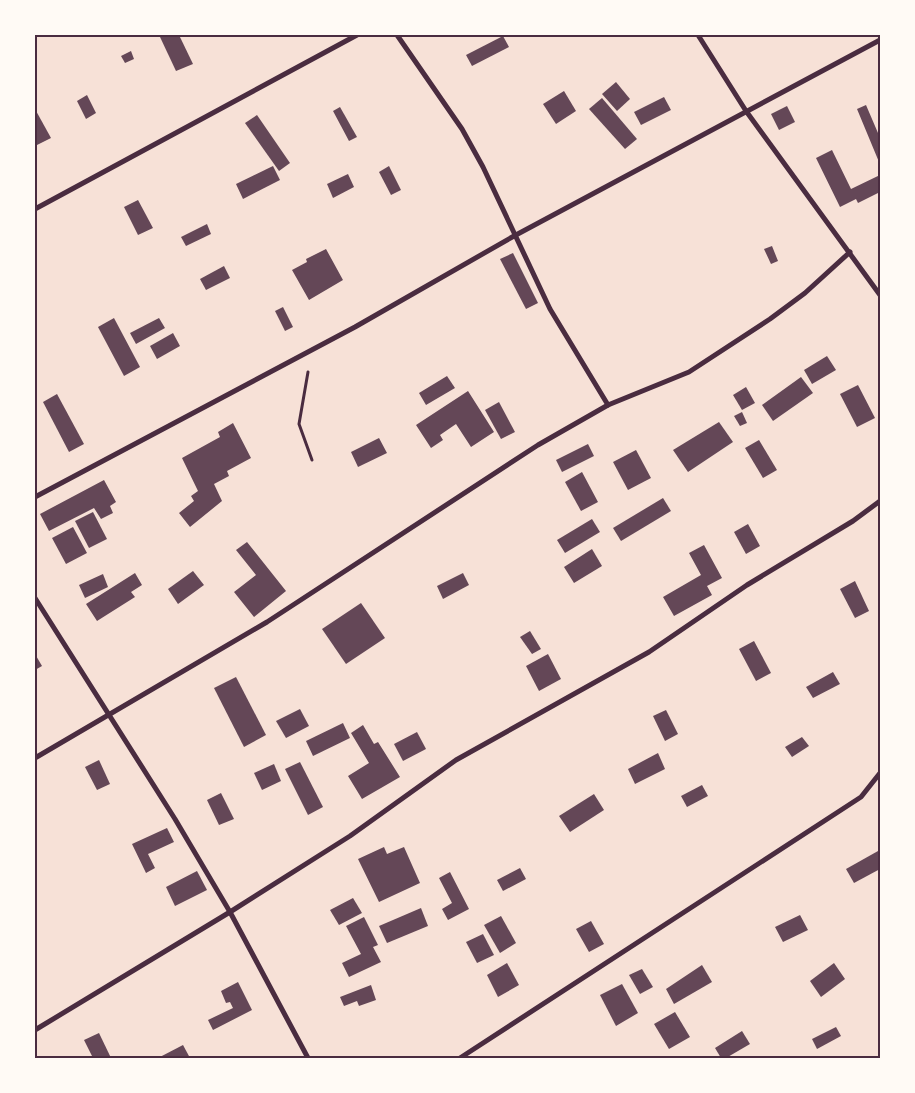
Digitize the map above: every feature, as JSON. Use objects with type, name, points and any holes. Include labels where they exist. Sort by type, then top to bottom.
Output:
[{"type":"street","points":[[35,209],[357,35]]},
{"type":"street","points":[[397,35],[462,129],[484,167],[514,236],[550,309],[608,405]]},
{"type":"street","points":[[698,35],[746,111],[880,295]]},
{"type":"street","points":[[35,497],[355,327],[514,236],[880,40]]},
{"type":"street","points":[[35,758],[267,622],[538,446],[608,405],[689,372],[770,319],[805,292],[850,252]]},
{"type":"street","points":[[35,1030],[230,912],[350,836],[456,760],[649,652],[747,585],[853,522],[880,502]]},
{"type":"street","points":[[35,598],[175,819],[230,912],[308,1058]]},
{"type":"street","points":[[460,1058],[861,797],[880,773]]},
{"type":"path","points":[[312,460],[299,424],[313,349]]},
{"type":"building","points":[[164,35],[179,35],[193,64],[176,71],[160,37]]},
{"type":"building","points":[[503,36],[509,47],[472,66],[466,55]]},
{"type":"building","points":[[131,51],[134,59],[125,63],[121,56]]},
{"type":"building","points":[[616,82],[630,99],[617,111],[602,94]]},
{"type":"building","points":[[564,91],[576,111],[556,124],[543,104]]},
{"type":"building","points":[[87,95],[96,113],[86,119],[77,101]]},
{"type":"building","points":[[664,97],[671,110],[641,125],[634,112]]},
{"type":"building","points":[[602,98],[637,139],[625,149],[589,109]]},
{"type":"building","points":[[866,105],[878,133],[880,133],[879,162],[857,109]]},
{"type":"building","points":[[787,106],[795,122],[779,130],[771,114]]},
{"type":"building","points":[[340,107],[357,137],[349,141],[333,111]]},
{"type":"building","points":[[35,109],[51,138],[37,145],[35,142]]},
{"type":"building","points":[[257,115],[290,163],[279,171],[245,123]]},
{"type":"building","points":[[832,150],[851,189],[880,175],[880,192],[858,203],[856,199],[840,207],[816,158]]},
{"type":"building","points":[[273,166],[280,180],[243,199],[236,184]]},
{"type":"building","points":[[389,166],[401,190],[391,195],[379,172]]},
{"type":"building","points":[[348,174],[354,187],[333,198],[327,184]]},
{"type":"building","points":[[138,200],[153,228],[138,235],[124,207]]},
{"type":"building","points":[[207,224],[211,234],[186,246],[181,237]]},
{"type":"building","points":[[772,246],[778,261],[771,264],[764,249]]},
{"type":"building","points":[[326,249],[343,280],[309,300],[292,270],[307,262],[306,259]]},
{"type":"building","points":[[513,253],[538,303],[526,309],[500,259]]},
{"type":"building","points":[[224,266],[230,278],[206,290],[200,279]]},
{"type":"building","points":[[283,307],[293,327],[285,331],[275,311]]},
{"type":"building","points":[[114,318],[140,367],[124,376],[98,327]]},
{"type":"building","points":[[159,318],[165,328],[136,344],[130,333]]},
{"type":"building","points":[[173,333],[180,346],[157,359],[150,346]]},
{"type":"building","points":[[827,356],[836,370],[812,384],[804,370]]},
{"type":"building","points":[[447,376],[455,388],[426,405],[419,393]]},
{"type":"building","points":[[801,377],[813,393],[773,421],[762,405]]},
{"type":"building","points":[[858,385],[875,418],[857,427],[840,394]]},
{"type":"building","points":[[746,387],[755,403],[742,410],[733,395]]},
{"type":"building","points":[[468,391],[494,432],[471,447],[456,424],[440,435],[443,440],[431,448],[416,425]]},
{"type":"building","points":[[57,394],[84,444],[69,452],[43,402]]},
{"type":"building","points":[[499,402],[515,432],[501,439],[485,410]]},
{"type":"building","points":[[742,412],[747,423],[740,426],[734,416]]},
{"type":"building","points":[[719,422],[733,442],[688,472],[673,450]]},
{"type":"building","points":[[233,423],[251,458],[227,471],[229,476],[214,484],[222,501],[190,527],[179,513],[194,501],[191,496],[198,491],[182,458],[220,437],[218,432]]},
{"type":"building","points":[[379,438],[387,453],[358,467],[351,452]]},
{"type":"building","points":[[759,440],[777,470],[763,478],[745,448]]},
{"type":"building","points":[[588,444],[594,456],[562,472],[556,460]]},
{"type":"building","points":[[636,450],[651,478],[628,490],[613,462]]},
{"type":"building","points":[[582,472],[598,502],[581,511],[565,482]]},
{"type":"building","points":[[104,480],[116,502],[110,506],[113,513],[101,519],[94,508],[49,531],[40,514]]},
{"type":"building","points":[[663,498],[671,511],[621,541],[613,528]]},
{"type":"building","points":[[93,512],[107,539],[89,548],[75,521]]},
{"type":"building","points":[[592,519],[600,532],[565,553],[557,540]]},
{"type":"building","points":[[748,524],[760,546],[746,554],[734,532]]},
{"type":"building","points":[[73,527],[87,553],[66,564],[52,538]]},
{"type":"building","points":[[247,542],[286,591],[254,617],[234,592],[256,575],[236,550]]},
{"type":"building","points":[[704,545],[722,578],[707,586],[712,595],[674,616],[663,597],[701,575],[689,553]]},
{"type":"building","points":[[592,549],[602,566],[574,583],[564,567]]},
{"type":"building","points":[[193,571],[204,585],[178,604],[168,589]]},
{"type":"building","points":[[135,573],[142,585],[131,592],[135,597],[97,621],[86,604]]},
{"type":"building","points":[[463,573],[469,585],[443,599],[437,586]]},
{"type":"building","points":[[103,574],[108,587],[85,598],[79,585]]},
{"type":"building","points":[[855,581],[869,611],[855,618],[840,589]]},
{"type":"building","points":[[361,603],[385,638],[346,664],[322,629]]},
{"type":"building","points":[[530,631],[541,649],[532,654],[520,637]]},
{"type":"building","points":[[754,641],[771,673],[756,681],[739,649]]},
{"type":"building","points":[[35,654],[42,666],[35,670]]},
{"type":"building","points":[[548,654],[561,679],[539,691],[526,666]]},
{"type":"building","points":[[833,672],[840,684],[813,698],[806,687]]},
{"type":"building","points":[[236,677],[266,735],[244,747],[214,688]]},
{"type":"building","points":[[300,709],[309,726],[286,738],[276,721]]},
{"type":"building","points":[[666,710],[678,734],[665,741],[653,716]]},
{"type":"building","points":[[343,723],[350,738],[313,756],[306,741]]},
{"type":"building","points":[[363,725],[374,744],[378,742],[400,777],[362,799],[348,776],[369,763],[351,733]]},
{"type":"building","points":[[417,732],[426,749],[403,761],[394,744]]},
{"type":"building","points":[[802,737],[809,746],[792,757],[785,747]]},
{"type":"building","points":[[658,753],[665,769],[635,784],[628,769]]},
{"type":"building","points":[[99,760],[110,784],[97,790],[85,767]]},
{"type":"building","points":[[300,762],[323,807],[308,815],[285,769]]},
{"type":"building","points":[[274,764],[281,781],[262,790],[254,773]]},
{"type":"building","points":[[702,785],[708,796],[687,807],[681,796]]},
{"type":"building","points":[[221,793],[234,819],[219,825],[207,800]]},
{"type":"building","points":[[594,794],[604,810],[570,832],[559,816]]},
{"type":"building","points":[[167,828],[174,842],[148,854],[155,868],[146,873],[132,844]]},
{"type":"building","points":[[384,847],[387,854],[404,847],[420,883],[379,902],[358,859]]},
{"type":"building","points":[[878,851],[880,869],[854,883],[846,869]]},
{"type":"building","points":[[520,868],[526,879],[503,891],[497,880]]},
{"type":"building","points":[[197,871],[207,890],[175,906],[166,887]]},
{"type":"building","points":[[450,872],[469,909],[448,920],[442,909],[452,903],[439,878]]},
{"type":"building","points":[[353,898],[362,913],[339,925],[330,910]]},
{"type":"building","points":[[421,908],[428,926],[387,943],[379,926]]},
{"type":"building","points":[[800,915],[808,930],[783,942],[775,927]]},
{"type":"building","points":[[501,916],[516,943],[500,953],[484,925]]},
{"type":"building","points":[[364,917],[378,945],[373,947],[381,962],[349,977],[342,963],[361,954],[346,926]]},
{"type":"building","points":[[591,921],[604,944],[589,952],[576,929]]},
{"type":"building","points":[[483,934],[494,955],[477,963],[466,942]]},
{"type":"building","points":[[507,963],[519,985],[498,997],[487,975]]},
{"type":"building","points":[[834,963],[845,979],[821,997],[810,981]]},
{"type":"building","points":[[702,965],[712,982],[674,1004],[666,989]]},
{"type":"building","points":[[642,969],[653,987],[640,994],[629,975]]},
{"type":"building","points":[[238,982],[252,1010],[213,1030],[208,1020],[233,1008],[230,1002],[226,1003],[221,991]]},
{"type":"building","points":[[622,984],[638,1013],[616,1026],[600,995]]},
{"type":"building","points":[[371,985],[376,1000],[359,1006],[357,1001],[344,1006],[340,997]]},
{"type":"building","points":[[675,1012],[690,1037],[669,1049],[654,1024]]},
{"type":"building","points":[[836,1027],[841,1036],[817,1049],[812,1039]]},
{"type":"building","points":[[742,1031],[750,1044],[726,1058],[721,1058],[715,1048]]},
{"type":"building","points":[[99,1033],[111,1058],[93,1058],[84,1040]]},
{"type":"building","points":[[183,1045],[190,1058],[158,1058]]}]
